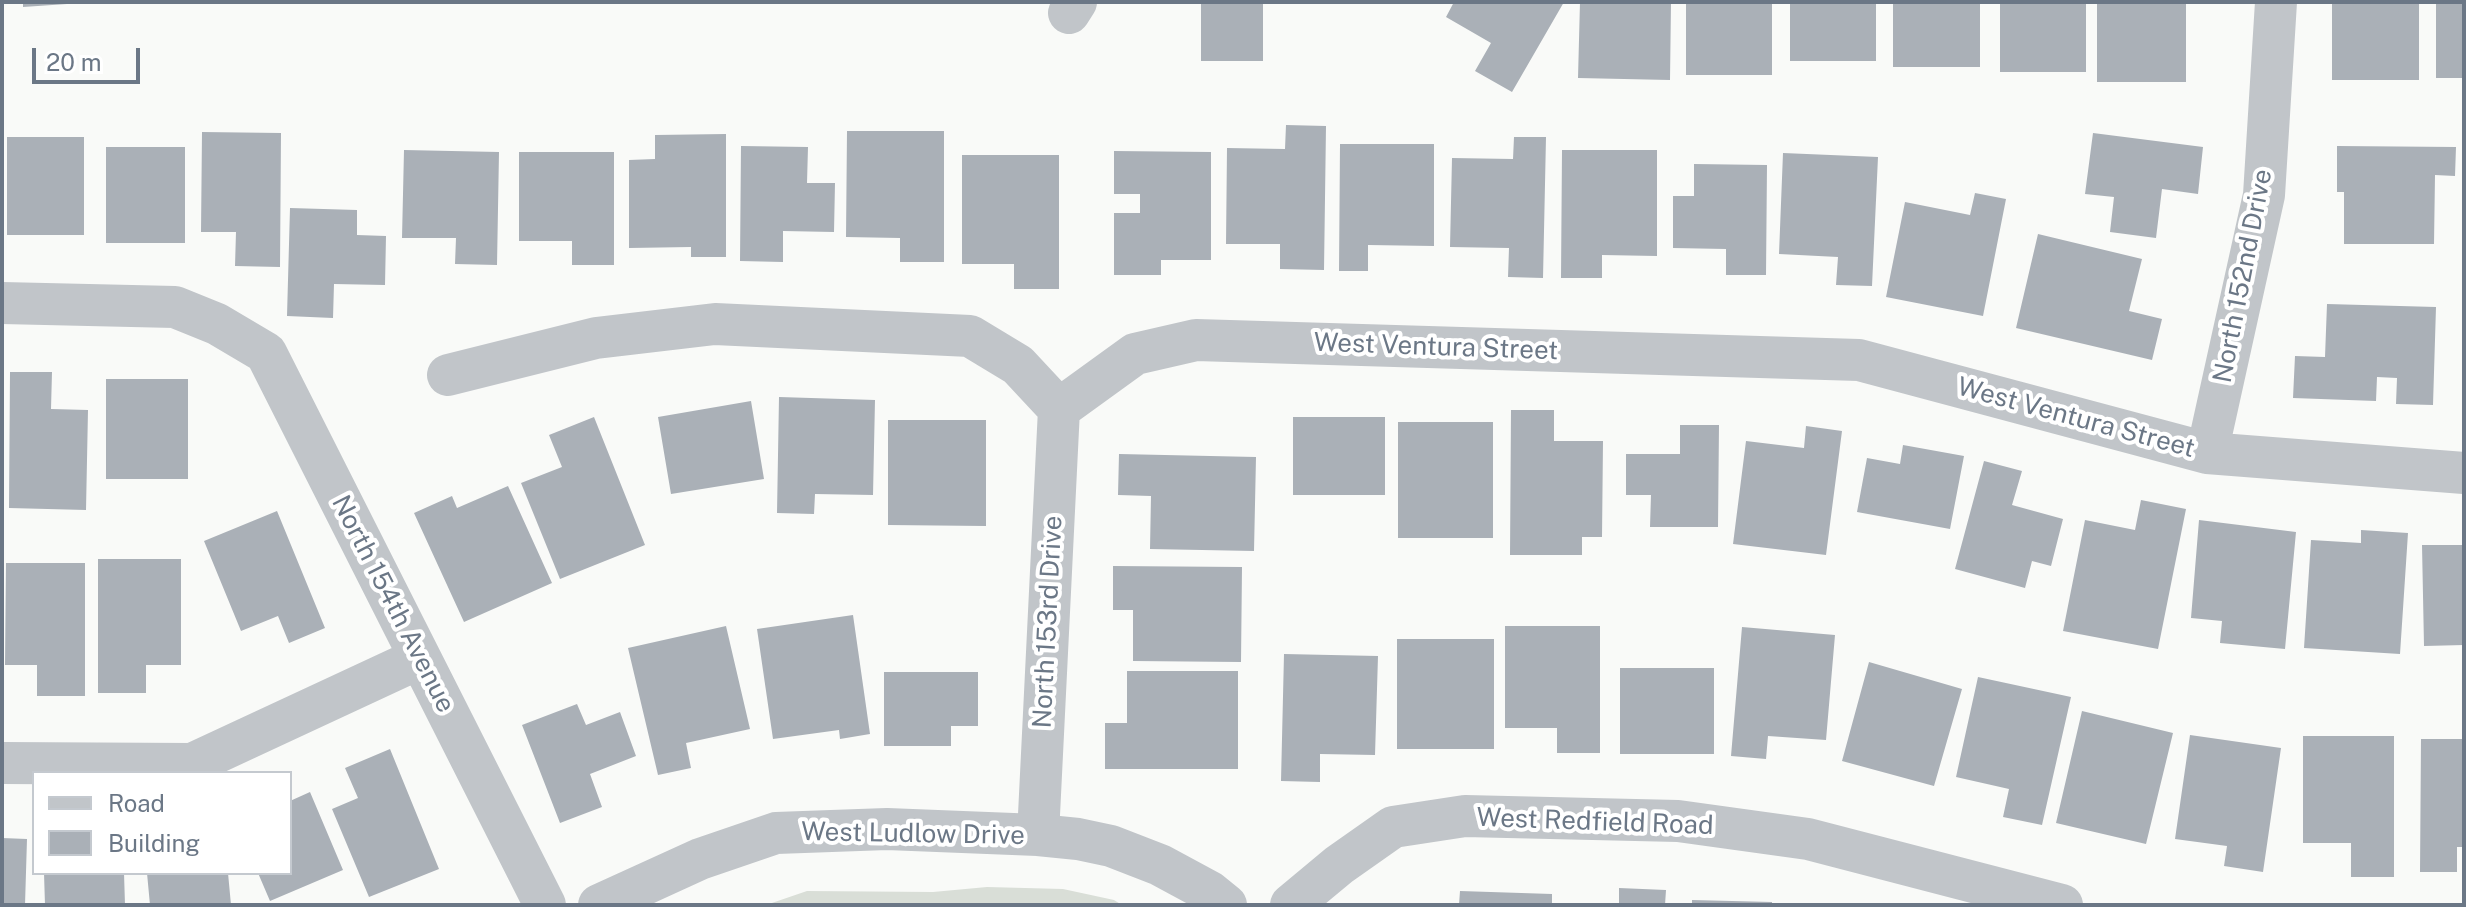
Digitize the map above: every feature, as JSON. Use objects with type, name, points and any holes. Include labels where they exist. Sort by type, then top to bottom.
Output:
[{"type":"street","name":"North 152nd Drive","points":[[2207,453],[2264,195],[2276,2]]},
{"type":"street","name":"North 154th Avenue","points":[[2,303],[175,307],[217,324],[266,353],[545,905]]},
{"type":"street","points":[[448,375],[596,338],[715,324],[970,336],[1018,365],[1059,409]]},
{"type":"street","name":"West Ventura Street","points":[[1059,409],[1135,354],[1196,340],[1843,359],[1859,360],[2207,453],[2464,473]]},
{"type":"street","name":"North 153rd Drive","points":[[1038,835],[1059,409]]},
{"type":"street","points":[[2,763],[192,764],[420,658]]},
{"type":"street","name":"West Redfield Road","points":[[1291,905],[1339,865],[1393,827],[1465,816],[1678,821],[1808,839],[2062,905]]},
{"type":"street","name":"West Ludlow Drive","points":[[599,905],[700,859],[776,833],[887,829],[1038,835],[1111,846],[1160,865],[1210,892],[1226,905]]},
{"type":"shaded area","points":[[987,887],[1063,889],[1114,900],[1122,905],[766,905],[807,891],[933,892]]},
{"type":"building","points":[[23,2],[67,2],[67,4],[23,7]]},
{"type":"building","points":[[1201,2],[1263,2],[1263,61],[1201,61]]},
{"type":"building","points":[[1454,2],[1564,2],[1512,92],[1475,71],[1491,43],[1446,17]]},
{"type":"building","points":[[1580,2],[1671,2],[1670,80],[1578,78]]},
{"type":"building","points":[[1686,2],[1772,2],[1772,75],[1686,75]]},
{"type":"building","points":[[1790,2],[1876,2],[1876,61],[1790,61]]},
{"type":"building","points":[[1893,2],[1980,2],[1980,67],[1893,67]]},
{"type":"building","points":[[2000,2],[2086,2],[2086,72],[2000,72]]},
{"type":"building","points":[[2097,2],[2186,2],[2186,82],[2097,82]]},
{"type":"building","points":[[2332,2],[2419,2],[2419,80],[2332,80]]},
{"type":"building","points":[[2436,2],[2464,2],[2464,78],[2436,78]]},
{"type":"building","points":[[1286,125],[1326,126],[1324,270],[1280,269],[1280,244],[1226,244],[1227,148],[1285,149]]},
{"type":"building","points":[[847,131],[944,131],[944,262],[900,262],[900,238],[846,237]]},
{"type":"building","points":[[202,132],[281,133],[280,267],[235,266],[236,232],[201,232]]},
{"type":"building","points":[[2093,133],[2203,147],[2198,194],[2162,189],[2156,238],[2110,232],[2114,197],[2085,194]]},
{"type":"building","points":[[726,134],[726,257],[691,257],[691,247],[629,248],[629,160],[655,159],[655,135]]},
{"type":"building","points":[[7,137],[84,137],[84,235],[7,235]]},
{"type":"building","points":[[1514,137],[1546,137],[1543,278],[1508,277],[1509,248],[1450,247],[1452,158],[1513,159]]},
{"type":"building","points":[[1340,144],[1434,144],[1434,246],[1368,245],[1368,271],[1339,271]]},
{"type":"building","points":[[741,146],[808,147],[807,183],[835,183],[834,232],[783,231],[783,262],[740,261]]},
{"type":"building","points":[[2337,146],[2456,147],[2455,176],[2435,175],[2434,244],[2344,244],[2344,192],[2337,192]]},
{"type":"building","points":[[106,147],[185,147],[185,243],[106,243]]},
{"type":"building","points":[[404,150],[499,152],[497,265],[455,264],[456,238],[402,238]]},
{"type":"building","points":[[1562,150],[1657,150],[1657,256],[1602,255],[1602,278],[1561,278]]},
{"type":"building","points":[[1114,151],[1211,152],[1211,260],[1161,260],[1161,275],[1114,275],[1114,213],[1140,213],[1140,194],[1114,194]]},
{"type":"building","points":[[519,152],[614,152],[614,265],[572,265],[572,241],[519,241]]},
{"type":"building","points":[[1783,153],[1878,157],[1872,286],[1836,285],[1838,257],[1779,254]]},
{"type":"building","points":[[962,155],[1059,155],[1059,289],[1014,289],[1014,264],[962,264]]},
{"type":"building","points":[[1694,164],[1767,165],[1766,275],[1726,275],[1726,249],[1673,248],[1673,196],[1694,196]]},
{"type":"building","points":[[1975,193],[2006,199],[1983,316],[1886,297],[1905,202],[1970,215]]},
{"type":"building","points":[[290,208],[357,210],[357,235],[386,236],[385,285],[334,284],[333,318],[287,316]]},
{"type":"building","points":[[2038,234],[2142,259],[2129,311],[2162,319],[2152,360],[2016,328]]},
{"type":"building","points":[[2327,304],[2436,307],[2433,405],[2396,404],[2397,378],[2377,377],[2376,401],[2293,398],[2295,356],[2325,357]]},
{"type":"building","points":[[10,372],[52,372],[51,409],[88,410],[86,510],[9,508]]},
{"type":"building","points":[[106,379],[188,379],[188,479],[106,479]]},
{"type":"building","points":[[779,397],[875,400],[873,495],[815,494],[814,514],[777,513]]},
{"type":"building","points":[[751,401],[764,479],[671,494],[658,417]]},
{"type":"building","points":[[1511,410],[1554,410],[1554,441],[1603,441],[1602,537],[1582,537],[1582,555],[1510,555]]},
{"type":"building","points":[[594,417],[645,545],[560,579],[521,483],[562,467],[549,435]]},
{"type":"building","points":[[1293,417],[1385,417],[1385,495],[1293,495]]},
{"type":"building","points":[[888,420],[986,420],[986,526],[888,525]]},
{"type":"building","points":[[1398,422],[1493,422],[1493,538],[1398,538]]},
{"type":"building","points":[[1680,425],[1719,425],[1718,527],[1650,527],[1651,495],[1626,495],[1626,454],[1680,454]]},
{"type":"building","points":[[1806,426],[1842,431],[1826,555],[1733,544],[1746,441],[1804,448]]},
{"type":"building","points":[[1903,445],[1964,456],[1950,529],[1857,512],[1867,458],[1900,464]]},
{"type":"building","points":[[1119,454],[1256,457],[1254,551],[1150,549],[1151,496],[1118,495]]},
{"type":"building","points":[[1984,461],[2022,471],[2012,505],[2063,519],[2051,566],[2032,561],[2025,588],[1955,569]]},
{"type":"building","points":[[508,486],[552,583],[464,622],[414,513],[452,496],[457,508]]},
{"type":"building","points":[[2141,500],[2186,509],[2158,649],[2063,631],[2085,520],[2135,530]]},
{"type":"building","points":[[277,511],[325,628],[289,643],[278,616],[241,631],[204,541]]},
{"type":"building","points":[[2199,520],[2296,532],[2285,649],[2220,643],[2222,621],[2191,618]]},
{"type":"building","points":[[2361,530],[2408,533],[2400,654],[2304,648],[2311,540],[2361,543]]},
{"type":"building","points":[[2422,545],[2464,545],[2464,645],[2424,646]]},
{"type":"building","points":[[98,559],[181,559],[181,665],[146,665],[146,693],[98,693]]},
{"type":"building","points":[[6,563],[85,563],[85,696],[37,696],[37,665],[5,665]]},
{"type":"building","points":[[1113,566],[1242,567],[1241,662],[1133,661],[1133,610],[1113,610]]},
{"type":"building","points":[[853,615],[870,734],[840,739],[839,730],[773,739],[757,629]]},
{"type":"building","points":[[726,626],[750,729],[686,743],[691,768],[658,775],[628,648]]},
{"type":"building","points":[[1505,626],[1600,626],[1600,753],[1557,753],[1557,728],[1505,728]]},
{"type":"building","points":[[1742,627],[1835,635],[1826,740],[1768,736],[1766,759],[1731,756]]},
{"type":"building","points":[[1397,639],[1494,639],[1494,749],[1397,749]]},
{"type":"building","points":[[1284,654],[1378,656],[1375,755],[1320,754],[1320,782],[1281,781]]},
{"type":"building","points":[[1869,662],[1962,689],[1934,786],[1842,761]]},
{"type":"building","points":[[1620,668],[1714,668],[1714,754],[1620,754]]},
{"type":"building","points":[[1127,671],[1238,671],[1238,769],[1105,769],[1105,723],[1127,723]]},
{"type":"building","points":[[884,672],[978,672],[978,726],[951,726],[951,746],[884,746]]},
{"type":"building","points":[[1978,677],[2071,697],[2042,825],[2003,817],[2009,789],[1956,777]]},
{"type":"building","points":[[577,704],[586,725],[620,712],[636,756],[590,774],[602,807],[560,823],[522,725]]},
{"type":"building","points":[[2082,711],[2173,733],[2146,844],[2056,823]]},
{"type":"building","points":[[2190,735],[2281,748],[2263,872],[2224,866],[2227,846],[2175,839]]},
{"type":"building","points":[[2303,736],[2394,736],[2394,877],[2351,877],[2351,843],[2303,843]]},
{"type":"building","points":[[2421,739],[2464,739],[2464,847],[2457,847],[2457,872],[2420,872]]},
{"type":"building","points":[[390,749],[439,869],[369,897],[332,809],[358,798],[345,768]]},
{"type":"building","points":[[310,792],[343,870],[270,901],[259,875],[292,875],[292,800]]},
{"type":"building","points":[[2,838],[27,839],[25,905],[2,905]]},
{"type":"building","points":[[44,875],[124,875],[125,905],[45,905]]},
{"type":"building","points":[[147,875],[228,875],[231,905],[150,905]]},
{"type":"building","points":[[1619,888],[1666,890],[1665,905],[1619,905]]},
{"type":"building","points":[[1460,891],[1552,894],[1552,905],[1459,905]]},
{"type":"building","points":[[1692,900],[1772,902],[1772,905],[1692,905]]}]
